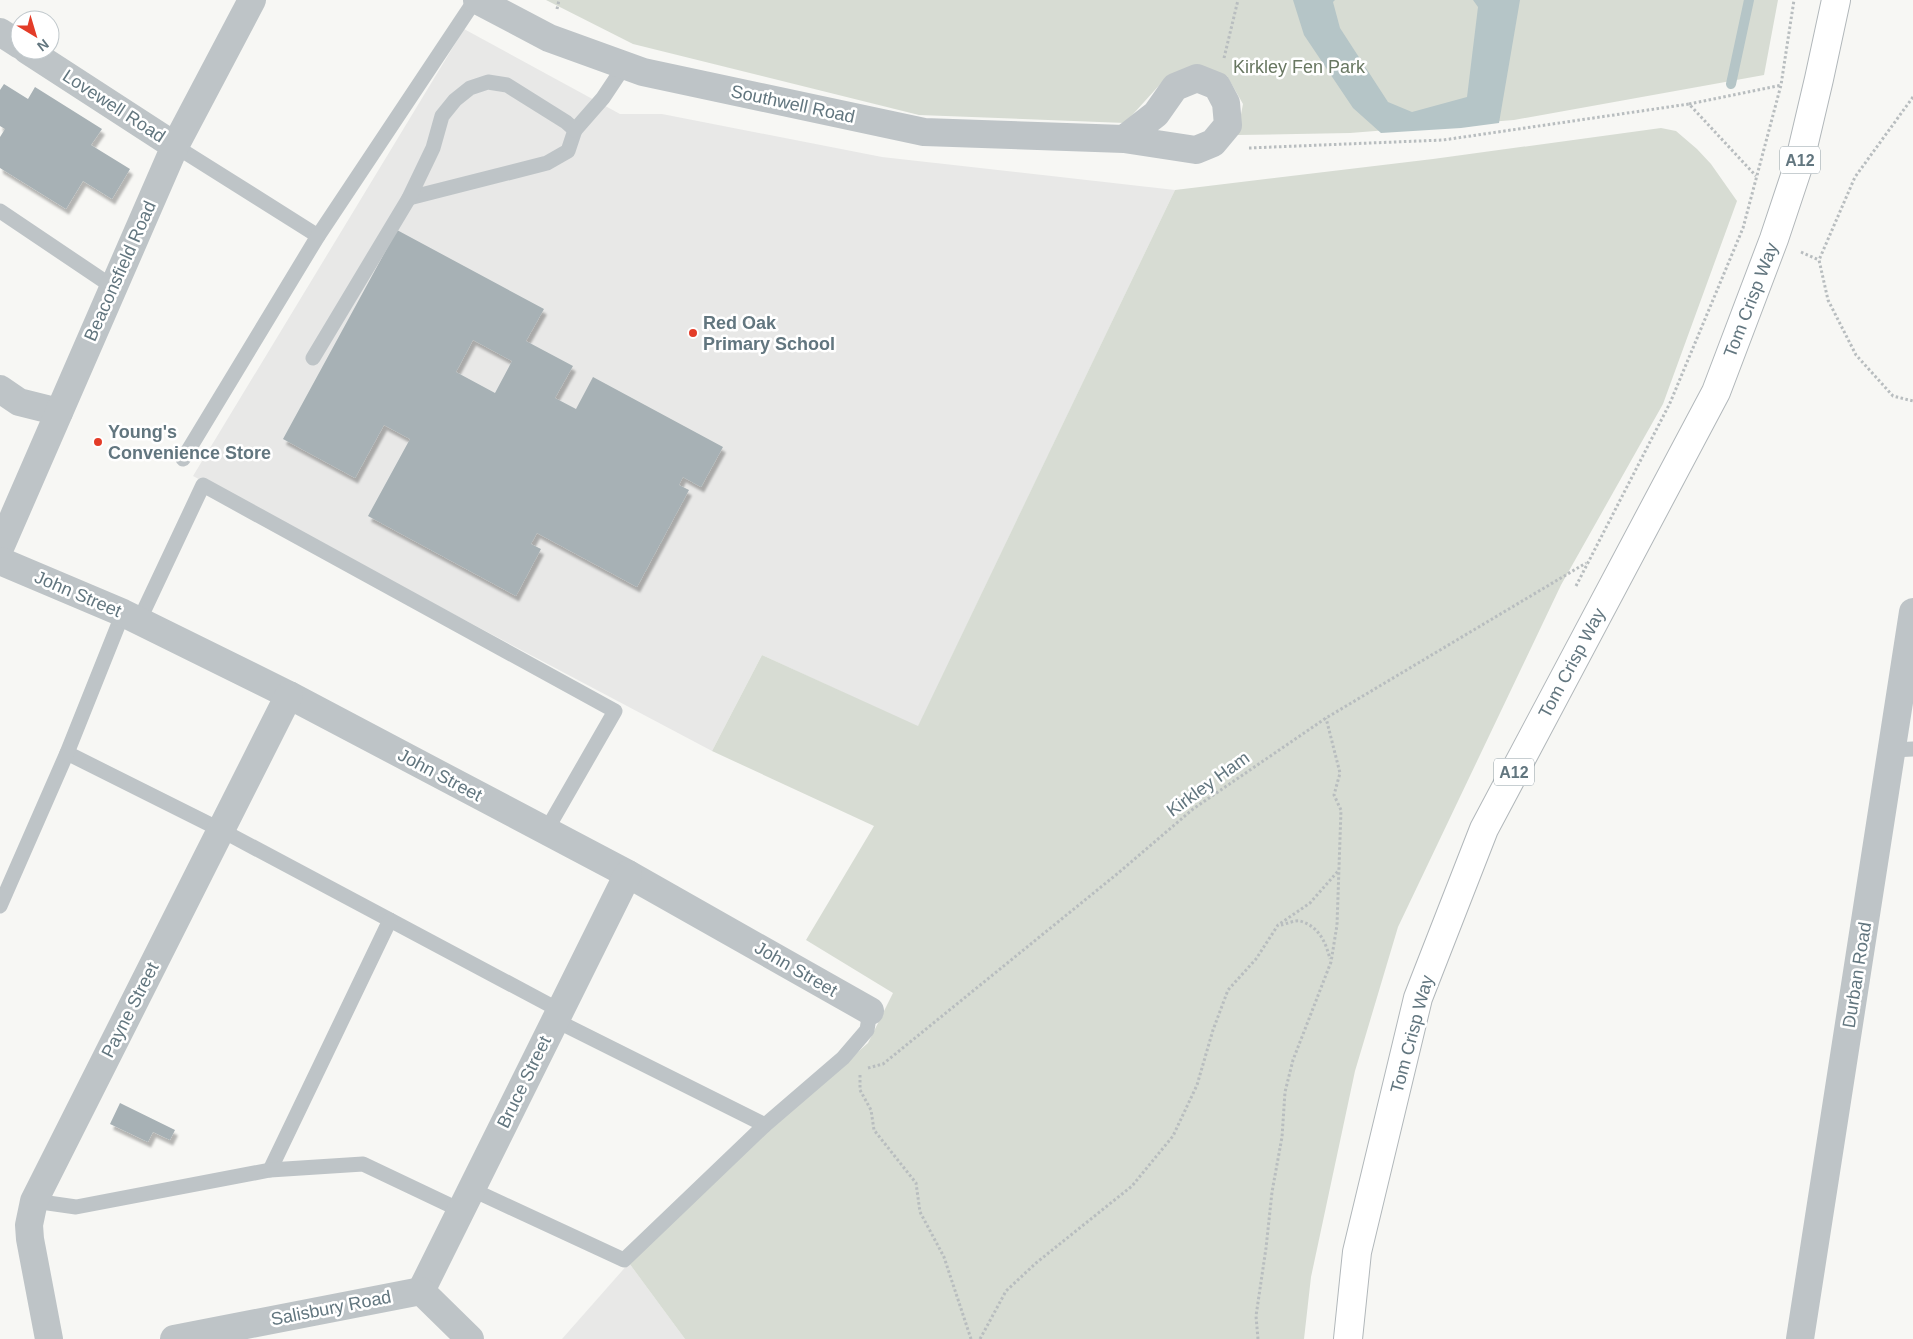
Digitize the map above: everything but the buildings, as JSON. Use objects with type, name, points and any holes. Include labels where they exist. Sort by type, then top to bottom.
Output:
[{"type":"highway","name":"Tom Crisp Way","points":[[1348,1339],[1357,1252],[1418,998],[1484,829],[1716,392],[1774,239],[1799,164],[1820,79],[1836,0]]},
{"type":"street","name":"Southwell Road","points":[[476,0],[549,38],[643,72],[924,132],[1124,139],[1196,150],[1213,144],[1228,125],[1226,103],[1217,86]]},
{"type":"street","name":"Beaconsfield Road","points":[[0,548],[175,146],[246,3]]},
{"type":"street","name":"Lovewell Road","points":[[42,60],[175,146]]},
{"type":"street","points":[[1124,139],[1156,114],[1175,87],[1197,78],[1217,86]]},
{"type":"street","points":[[6,402],[59,412]]},
{"type":"street","name":"John Street","points":[[0,561],[131,617],[290,695],[628,874],[870,1012]]},
{"type":"street","name":"Durban Road","points":[[1800,1339],[1903,750],[1913,612]]},
{"type":"street","name":"Payne Street","points":[[48,1339],[30,1239],[29,1225],[34,1202],[290,695]]},
{"type":"street","name":"Bruce Street","points":[[421,1291],[628,874]]},
{"type":"street","points":[[421,1291],[470,1339]]},
{"type":"street","name":"Salisbury Road","points":[[174,1339],[421,1291]]},
{"type":"lane","points":[[183,459],[318,236],[476,0]]},
{"type":"lane","points":[[410,198],[547,163],[568,151],[575,130],[603,98],[624,65]]},
{"type":"lane","points":[[313,358],[410,198],[433,148],[442,116],[455,100],[470,88],[488,82],[507,85],[566,122],[575,130]]},
{"type":"lane","points":[[175,146],[318,236]]},
{"type":"lane","points":[[0,211],[113,287]]},
{"type":"lane","points":[[0,906],[67,753],[131,617],[203,485],[615,711],[546,831]]},
{"type":"lane","points":[[67,753],[221,830],[390,920],[557,1015],[765,1126]]},
{"type":"lane","points":[[270,1170],[390,920]]},
{"type":"lane","points":[[34,1202],[76,1207],[270,1170],[362,1164],[467,1200],[624,1260],[765,1126],[843,1058],[867,1030],[870,1012]]},
{"type":"path","points":[[1217,86],[1238,0]]},
{"type":"path","points":[[1743,228],[1781,85],[1794,0]]},
{"type":"path","points":[[1245,148],[1443,140],[1689,104],[1820,79]]},
{"type":"path","points":[[1913,97],[1855,177],[1819,260],[1828,300],[1856,354],[1893,396],[1913,401]]},
{"type":"path","points":[[1689,104],[1757,176]]},
{"type":"path","name":"Kirkley Ham","points":[[971,1339],[944,1257],[920,1212],[916,1184],[874,1130],[871,1110],[860,1090],[860,1069],[883,1064],[1118,874],[1193,809],[1326,718],[1586,563],[1620,572]]},
{"type":"path","points":[[1258,1339],[1256,1316],[1272,1192],[1282,1137],[1285,1092],[1293,1060],[1331,962],[1337,925],[1341,810],[1334,795],[1340,773],[1326,718]]},
{"type":"path","points":[[980,1339],[1006,1291],[1036,1263],[1132,1186],[1173,1136],[1197,1085],[1228,990],[1256,959],[1278,925],[1310,903],[1339,870]]},
{"type":"path","points":[[1278,925],[1299,921],[1311,927],[1324,938],[1331,962]]},
{"type":"shaded area","points":[[1293,0],[1335,0],[1333,2],[1340,28],[1388,102],[1412,112],[1467,97],[1478,7],[1473,0],[1520,0],[1499,123],[1461,128],[1381,133],[1353,108],[1304,35]]},
{"type":"shaded area","name":"Red Oak Primary School","points":[[464,29],[620,114],[662,114],[882,157],[1175,190],[918,727],[762,655],[712,751],[193,476]]},
{"type":"shaded area","points":[[629,1263],[685,1339],[562,1339]]},
{"type":"green space","name":"Kirkley Fen Park","points":[[546,0],[1778,0],[1764,75],[1514,120],[1350,133],[1237,135],[1243,104],[1227,76],[1202,67],[1164,80],[1125,123],[919,115],[633,44]]},
{"type":"green space","points":[[1661,128],[1676,131],[1697,149],[1711,164],[1737,201],[1663,404],[1561,585],[1398,927],[1355,1071],[1311,1277],[1304,1339],[685,1339],[629,1263],[730,1165],[868,1043],[893,993],[806,940],[874,826],[712,751],[762,655],[918,726],[1175,190],[1433,159]]},
{"type":"waterway","points":[[1731,84],[1749,0]]},
{"type":"place","name":"Red Oak Primary School","points":[[693,333]]},
{"type":"place","name":"Young's Convenience Store","points":[[98,442]]}]
